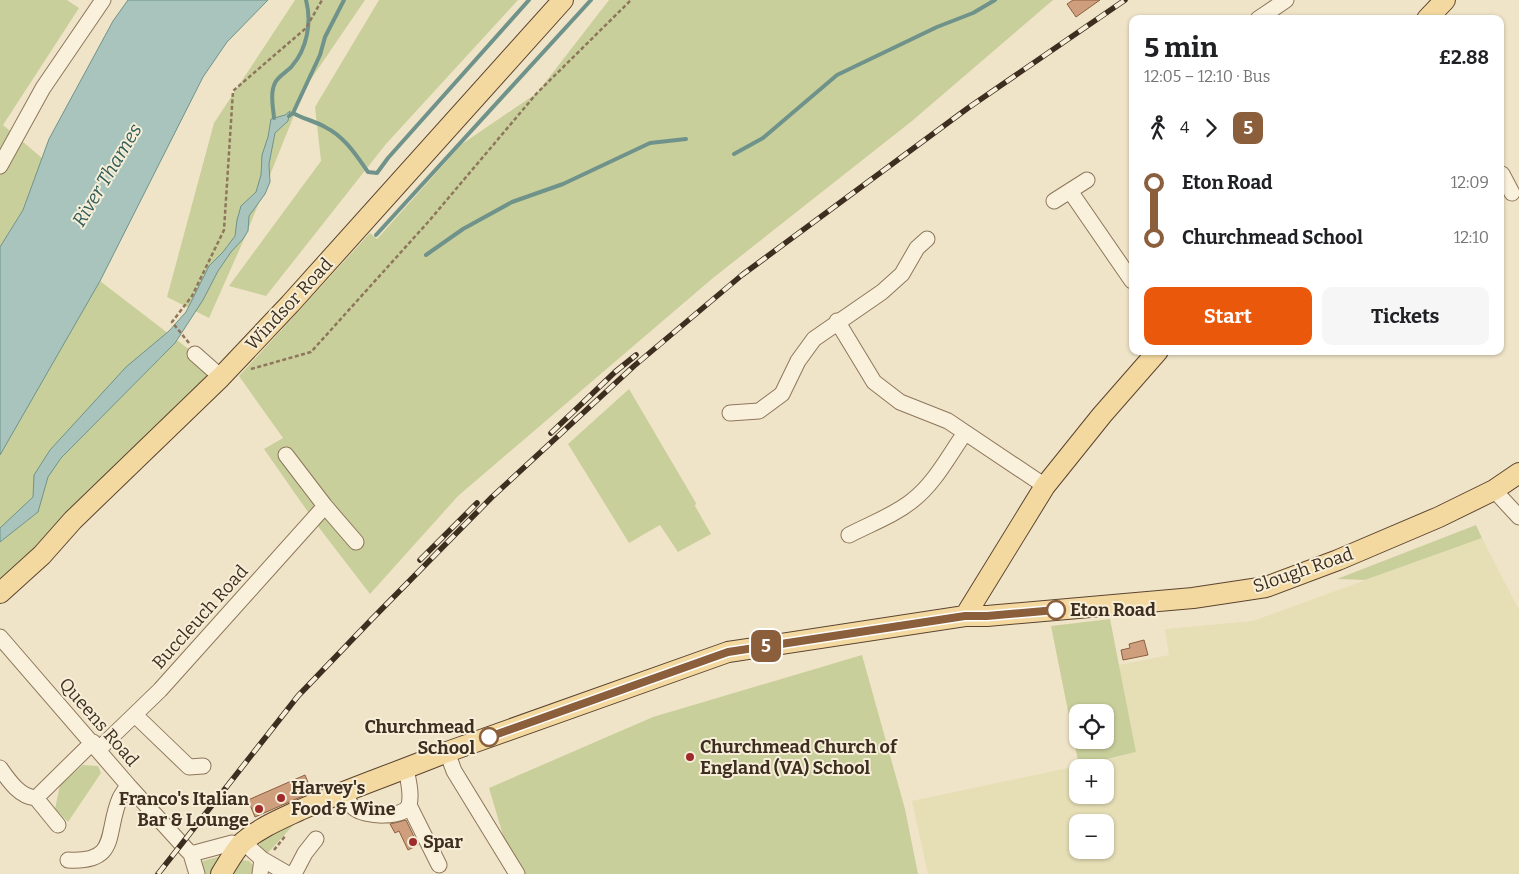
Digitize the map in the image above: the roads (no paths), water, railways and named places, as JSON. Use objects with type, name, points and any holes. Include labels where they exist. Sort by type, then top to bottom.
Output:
[{"type":"main road","name":"Windsor Road","points":[[0,593],[42,555],[73,520],[221,377],[290,304],[563,0]]},
{"type":"main road","points":[[1431,15],[1444,0]]},
{"type":"main road","points":[[965,616],[1045,486],[1102,415],[1154,355]]},
{"type":"main road","name":"Slough Road","points":[[242,843],[259,830],[345,791],[447,752],[728,652],[965,616],[987,616],[1192,598],[1266,587],[1338,560],[1439,518],[1494,490],[1519,473]]},
{"type":"main road","points":[[221,874],[242,843]]},
{"type":"street","points":[[0,166],[43,88],[103,0]]},
{"type":"street","points":[[1264,15],[1286,0]]},
{"type":"street","points":[[1504,178],[1513,196]]},
{"type":"street","points":[[1054,201],[1087,180]]},
{"type":"street","points":[[1070,191],[1129,277]]},
{"type":"street","points":[[730,412],[759,411],[782,394],[798,361],[814,339],[837,321],[882,292],[902,274],[917,248],[927,239]]},
{"type":"street","points":[[837,321],[874,382],[900,402],[948,421],[1045,486]]},
{"type":"street","points":[[195,354],[221,377]]},
{"type":"street","points":[[849,535],[913,501],[927,487],[965,433]]},
{"type":"street","points":[[286,455],[325,506],[356,542]]},
{"type":"street","points":[[1494,490],[1519,517]]},
{"type":"street","name":"Buccleuch Road","points":[[36,798],[160,690],[325,506]]},
{"type":"street","name":"Queens Road","points":[[0,637],[128,785],[191,854],[197,874]]},
{"type":"street","points":[[134,714],[189,767],[203,766]]},
{"type":"street","points":[[447,752],[454,771],[517,874]]},
{"type":"street","points":[[0,768],[26,797],[36,798],[58,825]]},
{"type":"street","points":[[406,769],[409,782],[409,805],[440,865]]},
{"type":"street","points":[[68,860],[85,861],[95,858],[104,850],[110,838],[120,798],[128,785]]},
{"type":"street","points":[[345,791],[354,809],[370,815],[384,816],[405,809],[409,805]]},
{"type":"street","points":[[294,874],[305,853],[316,839]]},
{"type":"street","points":[[191,854],[232,843],[242,843],[261,866],[288,874]]},
{"type":"water","name":"River Thames","points":[[128,0],[268,0],[227,42],[203,77],[100,281],[0,455],[0,247],[23,210],[49,139],[113,21]]},
{"type":"water","points":[[290,111],[288,121],[275,133],[269,164],[270,182],[265,194],[249,216],[248,231],[218,271],[203,300],[175,343],[61,458],[48,477],[38,512],[0,542],[0,528],[33,497],[34,475],[50,450],[126,367],[169,331],[186,312],[209,266],[235,236],[241,206],[256,192],[261,175],[262,155],[271,119],[285,115]]},
{"type":"waterway","points":[[274,118],[273,87],[278,78],[297,59],[305,43],[308,26],[306,0]]},
{"type":"waterway","points":[[289,116],[293,113],[320,55],[325,37],[344,0]]},
{"type":"waterway","points":[[293,113],[332,131],[350,147],[368,172],[377,173],[388,158],[529,0]]},
{"type":"waterway","points":[[376,235],[591,0]]},
{"type":"waterway","points":[[734,154],[763,138],[837,75],[937,27],[973,13],[995,0]]},
{"type":"waterway","points":[[426,255],[463,229],[512,202],[563,184],[650,143],[686,139]]},
{"type":"railway","points":[[158,874],[298,696],[492,497],[634,366],[742,275],[968,108],[1125,0]]},
{"type":"railway","points":[[551,433],[615,372],[636,355]]},
{"type":"railway","points":[[420,560],[477,503]]},
{"type":"place","name":"Eton Road","points":[[1056,610]]},
{"type":"place","name":"Churchmead School","points":[[489,737]]},
{"type":"place","name":"Churchmead Church of England (VA) School","points":[[690,757]]},
{"type":"place","name":"Harvey's Food & Wine","points":[[281,798]]},
{"type":"place","name":"Franco's Italian Bar & Lounge","points":[[259,809]]},
{"type":"place","name":"Spar","points":[[413,842]]}]
